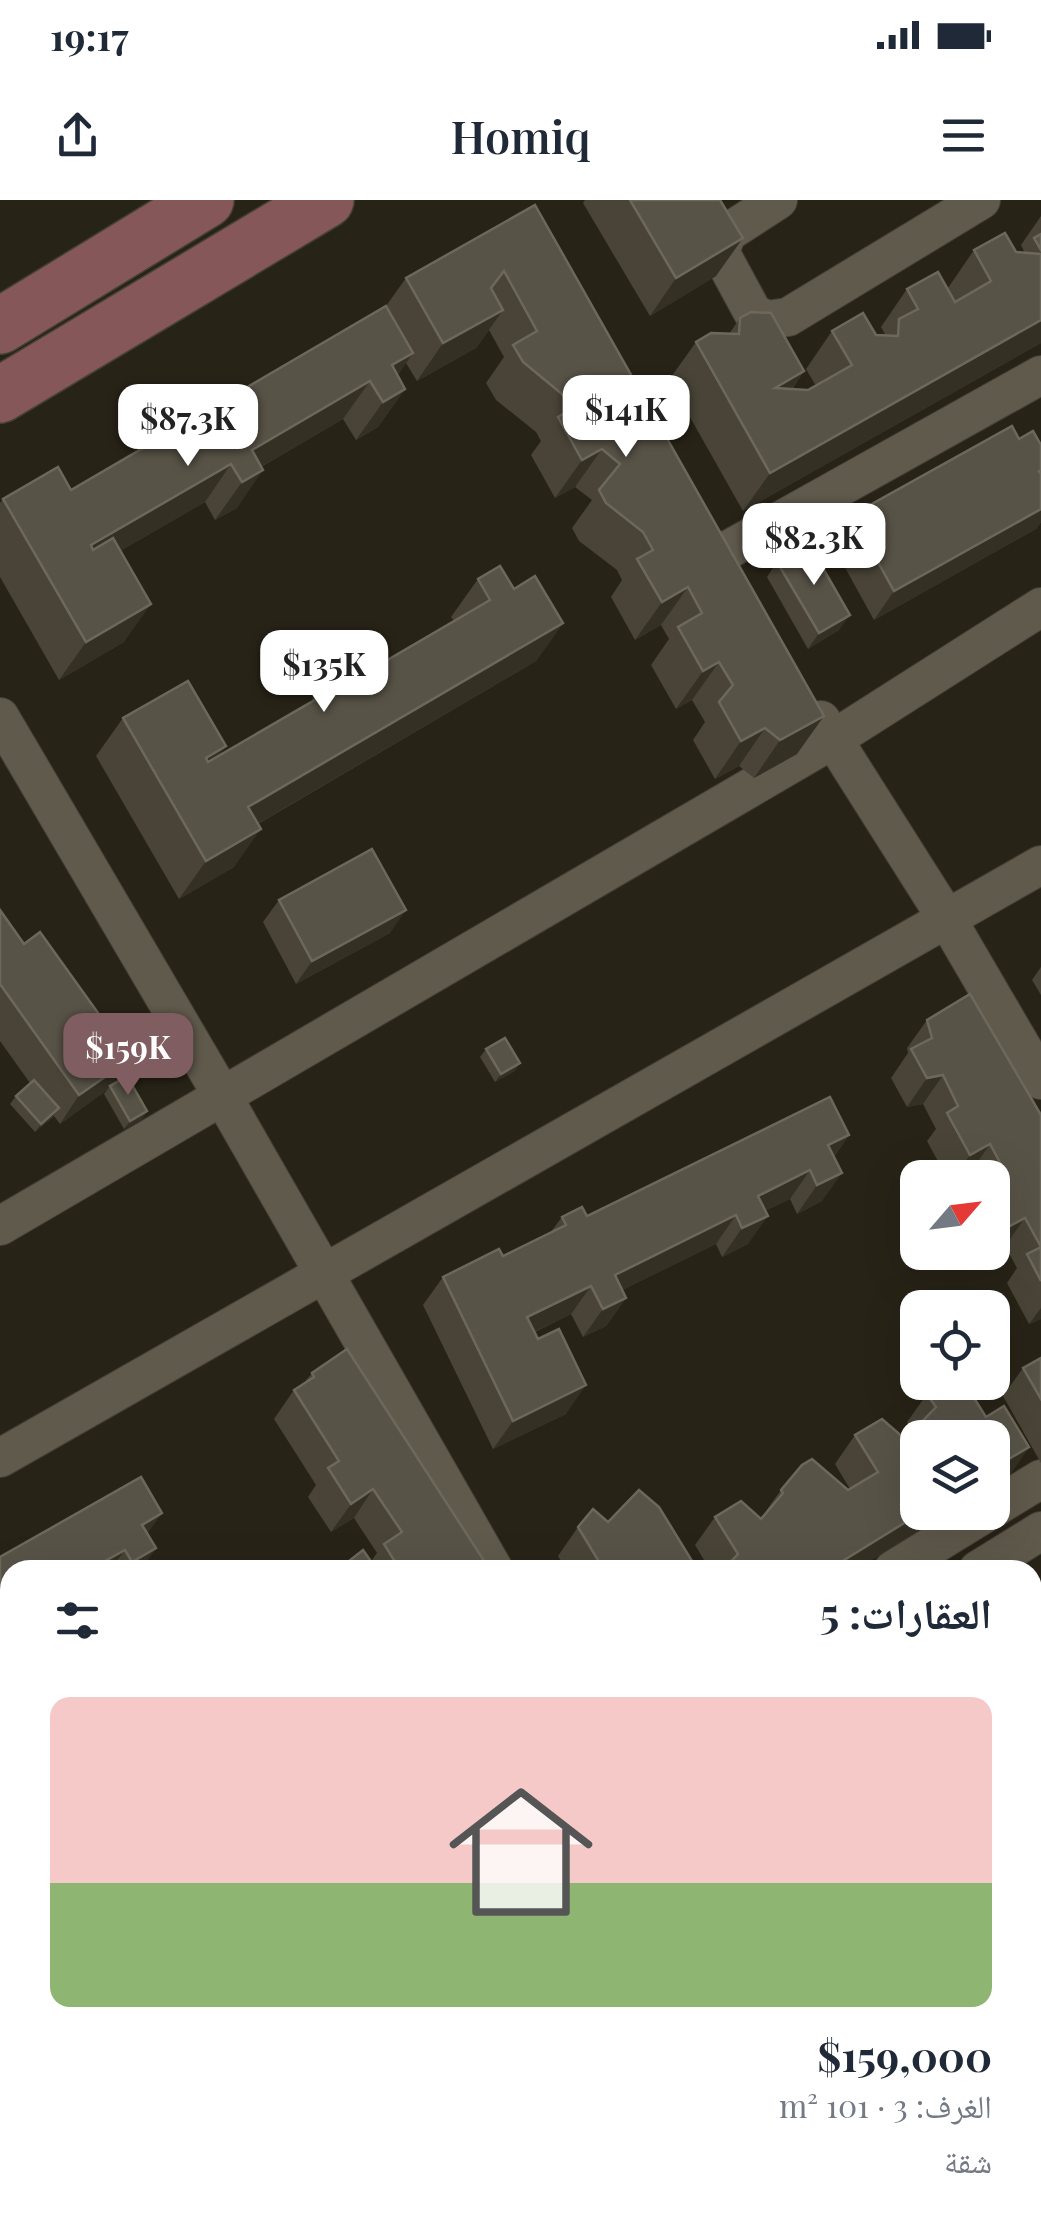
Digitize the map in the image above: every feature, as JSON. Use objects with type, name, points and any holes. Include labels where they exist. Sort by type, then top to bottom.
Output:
[{"type":"main road","points":[[0,326],[206,200]]},
{"type":"main road","points":[[0,395],[326,200]]},
{"type":"street","points":[[778,200],[726,234],[720,252],[753,313],[767,320],[788,318],[981,200]]},
{"type":"street","points":[[726,551],[1041,374]]},
{"type":"street","points":[[707,517],[745,585]]},
{"type":"street","points":[[0,1226],[832,740],[1041,607]]},
{"type":"street","points":[[803,688],[832,740],[947,918],[1041,1080]]},
{"type":"street","points":[[0,717],[488,1560]]},
{"type":"street","points":[[0,1458],[1041,865]]},
{"type":"street","points":[[1010,1498],[1041,1479]]},
{"type":"street","points":[[909,1560],[959,1530]]},
{"type":"street","points":[[994,1560],[1041,1531]]},
{"type":"building","points":[[630,200],[720,200],[743,238],[676,278]]},
{"type":"building","points":[[535,205],[824,716],[780,740],[765,728],[741,741],[719,702],[733,685],[719,662],[703,671],[678,627],[702,613],[688,587],[662,602],[637,559],[653,550],[643,532],[606,503],[599,490],[620,464],[602,449],[582,460],[558,417],[571,409],[562,394],[523,362],[513,345],[537,331],[504,271],[491,288],[503,310],[443,343],[406,278]]},
{"type":"building","points":[[1005,233],[1016,252],[1041,254],[1041,320],[770,473],[696,342],[711,333],[739,334],[740,318],[751,312],[771,313],[804,371],[775,388],[808,390],[852,365],[832,331],[863,313],[876,335],[898,336],[899,319],[918,309],[907,289],[938,272],[955,302],[991,281],[974,250]]},
{"type":"building","points":[[386,306],[413,353],[392,365],[405,389],[383,402],[370,381],[252,450],[263,470],[242,482],[231,464],[91,545],[93,550],[113,538],[151,604],[86,642],[3,499],[58,467],[71,490]]},
{"type":"building","points":[[1012,426],[1019,439],[1033,431],[1041,445],[1041,509],[894,591],[852,515]]},
{"type":"building","points":[[809,544],[850,615],[819,633],[777,562]]},
{"type":"building","points":[[500,566],[514,589],[535,576],[563,623],[248,807],[261,829],[206,861],[123,718],[188,681],[226,746],[206,758],[208,762],[349,680],[338,661],[360,649],[372,669],[490,600],[478,579]]},
{"type":"building","points":[[372,849],[406,910],[312,961],[279,900]]},
{"type":"building","points":[[0,910],[24,944],[40,932],[131,1059],[79,1095],[0,984]]},
{"type":"building","points":[[970,994],[1041,1115],[1041,1247],[1025,1218],[1010,1226],[1010,1160],[999,1160],[990,1144],[970,1155],[947,1113],[958,1106],[943,1075],[927,1078],[911,1049],[932,1038],[927,1020]]},
{"type":"building","points":[[505,1038],[520,1063],[501,1074],[486,1049]]},
{"type":"building","points":[[127,1076],[147,1111],[130,1121],[110,1086]]},
{"type":"building","points":[[34,1080],[59,1108],[41,1124],[16,1096]]},
{"type":"building","points":[[830,1097],[849,1135],[828,1145],[842,1173],[817,1185],[810,1170],[758,1196],[768,1216],[742,1228],[736,1215],[615,1275],[626,1298],[603,1309],[591,1286],[527,1317],[538,1339],[559,1329],[586,1385],[513,1421],[443,1277],[499,1249],[503,1256],[566,1225],[562,1217],[582,1207],[587,1216]]},
{"type":"building","points":[[1041,1247],[1041,1281],[1027,1254]]},
{"type":"building","points":[[347,1349],[484,1560],[394,1560],[384,1544],[402,1532],[373,1489],[351,1504],[328,1468],[339,1461],[294,1390],[314,1377],[312,1373]]},
{"type":"building","points":[[1041,1358],[1041,1399],[1023,1368]]},
{"type":"building","points":[[931,1400],[975,1400],[986,1417],[1004,1406],[1029,1447],[1010,1458],[1010,1420],[923,1420],[936,1407]]},
{"type":"building","points":[[882,1419],[900,1435],[900,1526],[844,1560],[732,1560],[738,1554],[715,1517],[741,1501],[761,1519],[802,1465],[812,1459],[848,1490],[878,1472],[855,1435]]},
{"type":"building","points":[[141,1477],[162,1513],[142,1525],[156,1548],[135,1560],[131,1560],[125,1550],[107,1560],[0,1557]]},
{"type":"building","points":[[639,1490],[659,1507],[691,1560],[598,1560],[578,1527],[593,1509],[608,1522]]},
{"type":"building","points":[[363,1550],[370,1560],[350,1560]]}]
